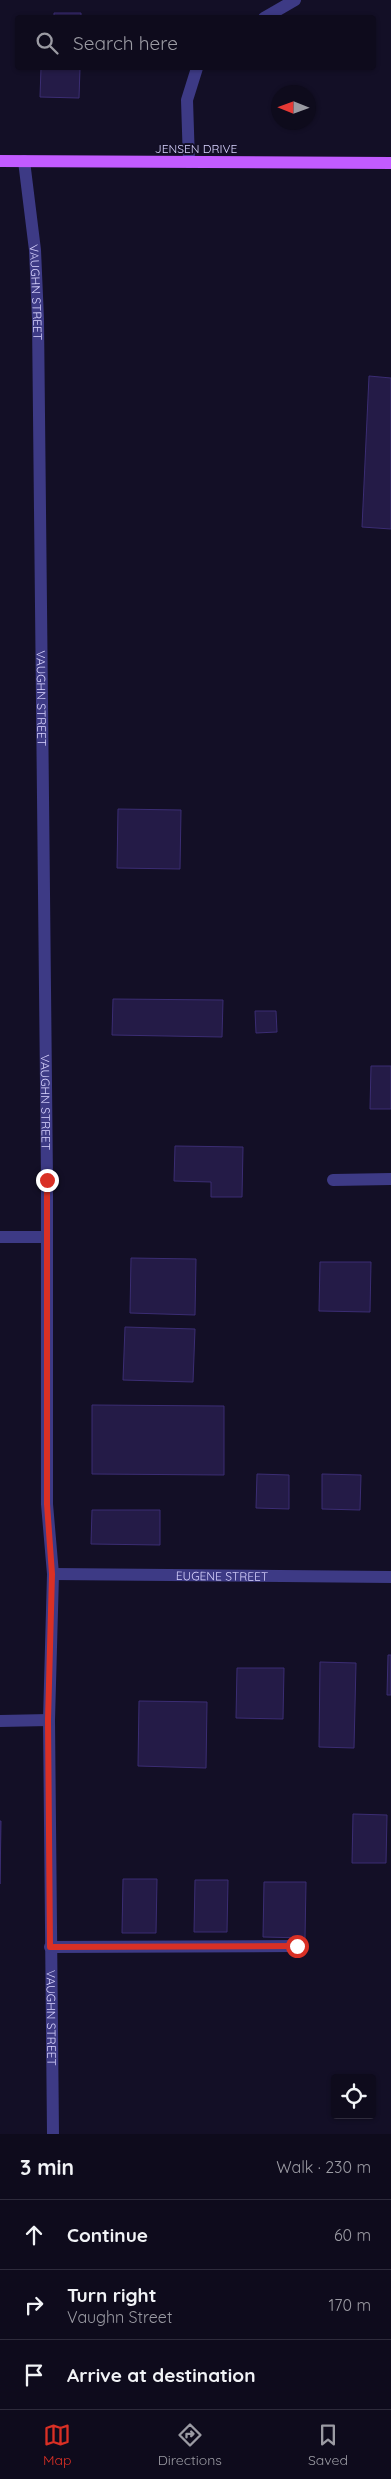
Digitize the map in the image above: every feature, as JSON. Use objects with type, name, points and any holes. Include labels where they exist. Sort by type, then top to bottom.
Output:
[{"type":"main road","name":"JENSEN DRIVE","points":[[0,161],[391,163]]},
{"type":"street","points":[[269,15],[296,0]]},
{"type":"street","points":[[189,162],[187,100],[196,70]]},
{"type":"street","name":"VAUGHN STREET","points":[[24,161],[35,250],[38,319],[47,1504],[52,1574],[48,1720],[53,2134]]},
{"type":"street","points":[[333,1180],[391,1179]]},
{"type":"street","points":[[0,1237],[46,1237]]},
{"type":"street","name":"EUGENE STREET","points":[[52,1574],[391,1577]]},
{"type":"street","points":[[0,1721],[48,1720]]},
{"type":"street","points":[[50,1947],[297,1946]]},
{"type":"building","points":[[54,13],[81,13],[81,15],[54,15]]},
{"type":"building","points":[[41,70],[80,70],[79,98],[40,97]]},
{"type":"building","points":[[369,376],[391,378],[391,529],[362,527]]},
{"type":"building","points":[[118,809],[181,810],[180,869],[117,868]]},
{"type":"building","points":[[113,999],[223,1000],[222,1037],[112,1035]]},
{"type":"building","points":[[255,1011],[276,1011],[277,1032],[256,1033]]},
{"type":"building","points":[[371,1066],[391,1066],[391,1109],[370,1109]]},
{"type":"building","points":[[175,1146],[243,1147],[242,1197],[211,1197],[211,1182],[174,1181]]},
{"type":"building","points":[[131,1258],[196,1259],[195,1315],[130,1313]]},
{"type":"building","points":[[320,1262],[371,1262],[370,1312],[319,1311]]},
{"type":"building","points":[[125,1327],[195,1329],[193,1382],[123,1380]]},
{"type":"building","points":[[92,1405],[224,1406],[224,1475],[92,1474]]},
{"type":"building","points":[[257,1474],[289,1475],[289,1509],[256,1508]]},
{"type":"building","points":[[322,1474],[361,1475],[360,1510],[322,1509]]},
{"type":"building","points":[[92,1510],[160,1510],[160,1545],[91,1544]]},
{"type":"building","points":[[388,1655],[391,1655],[391,1695],[387,1695]]},
{"type":"building","points":[[320,1662],[356,1663],[354,1748],[319,1747]]},
{"type":"building","points":[[237,1668],[284,1668],[283,1719],[236,1718]]},
{"type":"building","points":[[139,1701],[207,1702],[206,1768],[138,1766]]},
{"type":"building","points":[[353,1814],[387,1815],[386,1863],[352,1863]]},
{"type":"building","points":[[0,1821],[1,1821],[0,1884]]},
{"type":"building","points":[[123,1879],[157,1879],[156,1933],[122,1933]]},
{"type":"building","points":[[195,1880],[228,1880],[227,1932],[194,1932]]},
{"type":"building","points":[[264,1882],[306,1882],[305,1938],[263,1937]]},
{"type":"route","points":[[47,1180],[47,1504],[52,1574],[48,1720],[50,1947],[297,1946]]}]
